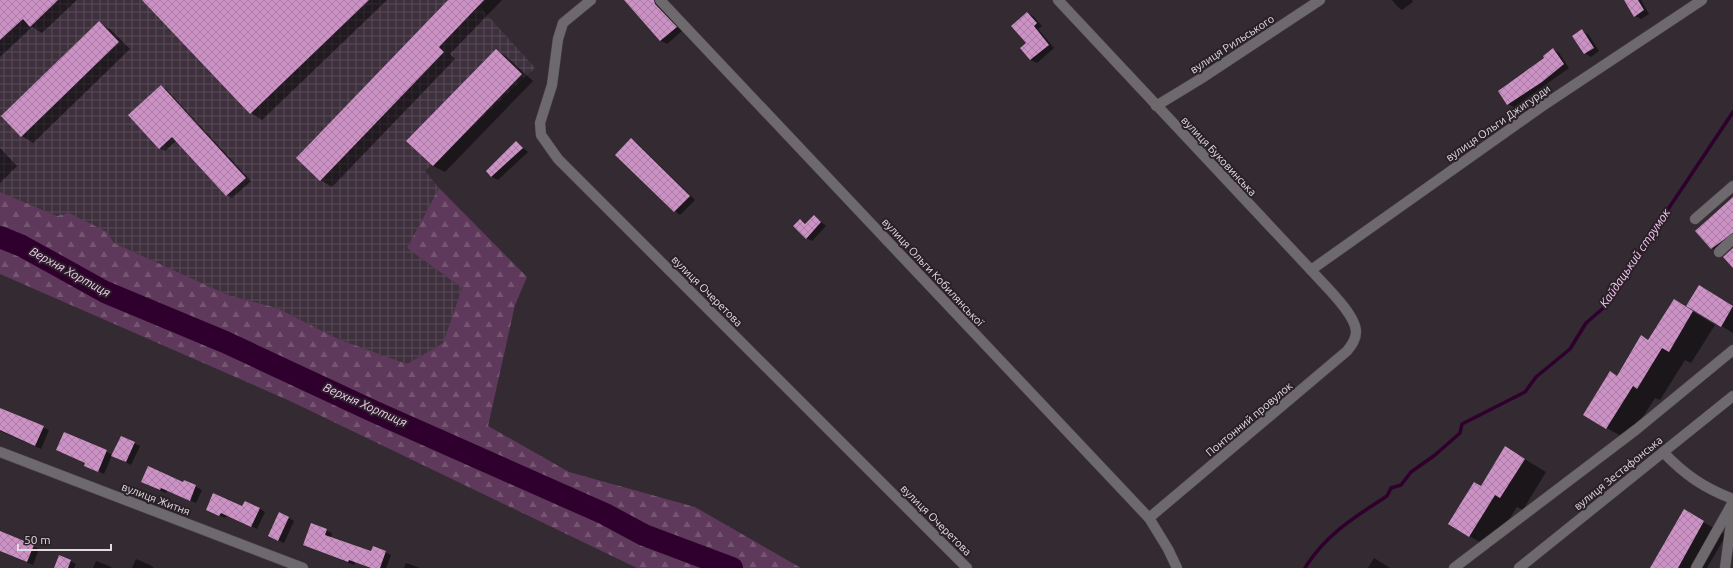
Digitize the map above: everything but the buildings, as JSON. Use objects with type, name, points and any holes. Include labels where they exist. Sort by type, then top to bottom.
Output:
[{"type":"street","name":"вулиця Очеретова","points":[[590,0],[563,23],[558,39],[552,85],[540,123],[541,135],[544,142],[558,159],[967,568]]},
{"type":"street","name":"вулиця Ольги Кобилянської","points":[[660,0],[1149,518],[1163,539],[1176,568]]},
{"type":"street","name":"вулиця Буковинська","points":[[1058,0],[1311,270],[1350,315],[1356,332]]},
{"type":"street","name":"вулиця Рильського","points":[[1156,106],[1202,78],[1320,0]]},
{"type":"street","name":"вулиця Ольги Джигурди","points":[[1311,270],[1544,105],[1702,0]]},
{"type":"street","points":[[1695,219],[1733,186]]},
{"type":"street","points":[[1719,252],[1733,239]]},
{"type":"street","name":"Понтонний провулок","points":[[1149,518],[1347,352],[1355,341],[1356,332]]},
{"type":"street","points":[[1454,568],[1637,429],[1733,350]]},
{"type":"street","name":"вулиця Зестафонська","points":[[1519,568],[1733,396]]},
{"type":"street","name":"вулиця Житня","points":[[0,452],[303,568]]},
{"type":"street","points":[[1663,452],[1690,478],[1733,500],[1696,568]]},
{"type":"street","points":[[1725,568],[1733,508]]},
{"type":"shaded area","points":[[0,0],[486,0],[480,7],[535,68],[425,171],[439,188],[407,248],[462,288],[443,343],[407,364],[338,339],[277,308],[228,295],[114,243],[107,232],[57,216],[0,192]]},
{"type":"green space","points":[[439,188],[527,277],[515,305],[488,426],[569,472],[695,507],[801,568],[637,568],[290,401],[0,274],[0,192],[57,216],[69,213],[107,232],[114,243],[228,295],[277,308],[338,339],[407,364],[443,343],[462,288],[407,248]]},
{"type":"waterway","name":"Кайдацький струмок","points":[[1305,568],[1313,556],[1332,536],[1342,527],[1387,496],[1391,488],[1401,485],[1411,472],[1435,455],[1460,433],[1462,424],[1525,392],[1536,377],[1570,349],[1586,323],[1608,304],[1612,293],[1733,112]]},
{"type":"waterway","name":"Верхня Хортиця","points":[[0,237],[22,246],[105,292],[225,342],[375,412],[605,514],[644,535],[732,568]]}]
